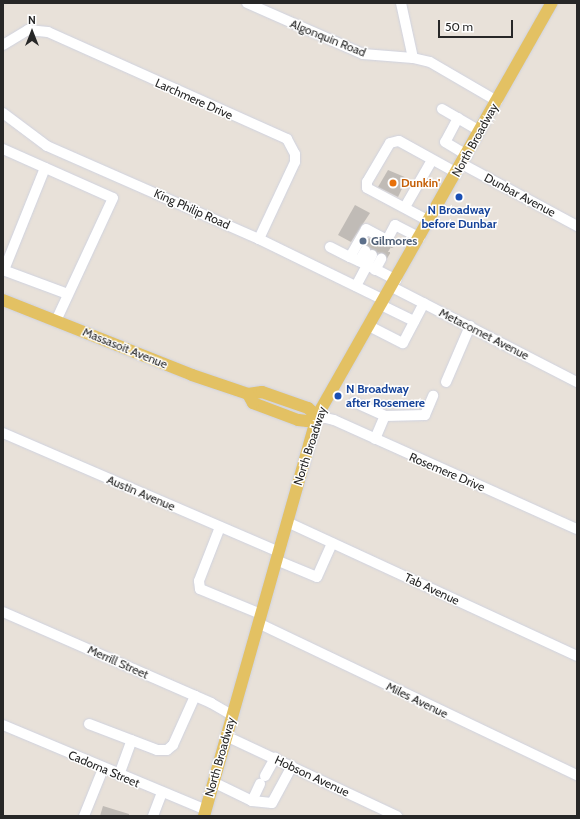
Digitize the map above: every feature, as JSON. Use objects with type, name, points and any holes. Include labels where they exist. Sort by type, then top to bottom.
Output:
[{"type":"main road","name":"North Broadway","points":[[205,813],[317,416],[394,284],[552,3]]},
{"type":"main road","name":"Massasoit Avenue","points":[[3,300],[192,375],[248,394],[262,392],[308,408],[317,416]]},
{"type":"street","name":"Algonquin Road","points":[[247,3],[351,50],[376,57],[413,58],[430,62],[497,101]]},
{"type":"street","points":[[401,3],[413,58]]},
{"type":"street","name":"Larchmere Drive","points":[[3,45],[28,30],[48,32],[287,139],[295,154],[295,162],[259,239]]},
{"type":"street","points":[[442,109],[480,131]]},
{"type":"street","name":"King Philip Road","points":[[3,113],[47,146],[259,239],[356,286],[414,321]]},
{"type":"street","points":[[458,118],[445,142],[462,164]]},
{"type":"street","points":[[429,221],[406,207],[367,188],[367,182],[390,143],[399,141],[432,160],[462,164]]},
{"type":"street","points":[[3,149],[113,198],[56,321]]},
{"type":"street","points":[[406,207],[432,160]]},
{"type":"street","name":"Dunbar Avenue","points":[[462,164],[577,226]]},
{"type":"street","points":[[45,168],[3,270],[68,294]]},
{"type":"street","points":[[356,286],[363,263],[366,229],[380,239],[395,225],[420,238]]},
{"type":"street","name":"Metacomet Avenue","points":[[330,247],[363,263],[424,303],[577,382]]},
{"type":"street","points":[[363,263],[372,255]]},
{"type":"street","points":[[369,326],[403,343],[424,303]]},
{"type":"street","points":[[446,382],[470,326]]},
{"type":"street","points":[[354,402],[385,416],[424,415],[433,396]]},
{"type":"street","name":"Rosemere Drive","points":[[317,416],[334,420],[577,529]]},
{"type":"street","points":[[375,439],[385,416]]},
{"type":"street","name":"Austin Avenue","points":[[3,433],[220,527],[317,577],[332,543]]},
{"type":"street","name":"Tab Avenue","points":[[287,522],[577,656]]},
{"type":"street","name":"Miles Avenue","points":[[220,527],[198,581],[200,589],[577,775]]},
{"type":"street","name":"Merrill Street","points":[[3,612],[194,696],[232,715]]},
{"type":"street","points":[[89,724],[157,750],[167,750],[173,745],[194,696]]},
{"type":"street","name":"Cadorna Street","points":[[3,725],[205,813]]},
{"type":"street","name":"Hobson Avenue","points":[[226,736],[397,816]]},
{"type":"street","points":[[119,775],[132,740]]},
{"type":"street","points":[[252,801],[274,758]]},
{"type":"street","points":[[213,782],[252,801],[274,802],[292,766]]},
{"type":"street","points":[[84,816],[104,769]]},
{"type":"street","points":[[153,816],[162,793]]},
{"type":"building","name":"Dunkin'","points":[[388,170],[407,178],[398,197],[378,187]]},
{"type":"building","points":[[355,205],[370,213],[351,242],[338,235]]},
{"type":"building","points":[[369,238],[391,247],[386,255],[365,245]]},
{"type":"building","points":[[103,806],[129,814],[129,816],[100,816]]},
{"type":"tunnel","points":[[365,251],[372,236]]},
{"type":"tunnel","points":[[372,255],[379,240]]},
{"type":"tunnel","points":[[381,259],[389,245]]},
{"type":"place","name":"Dunkin'","points":[[393,183]]},
{"type":"place","name":"N Broadway before Dunbar","points":[[459,197]]},
{"type":"place","name":"Gilmores","points":[[363,241]]},
{"type":"place","name":"N Broadway after Rosemere","points":[[338,396]]}]
